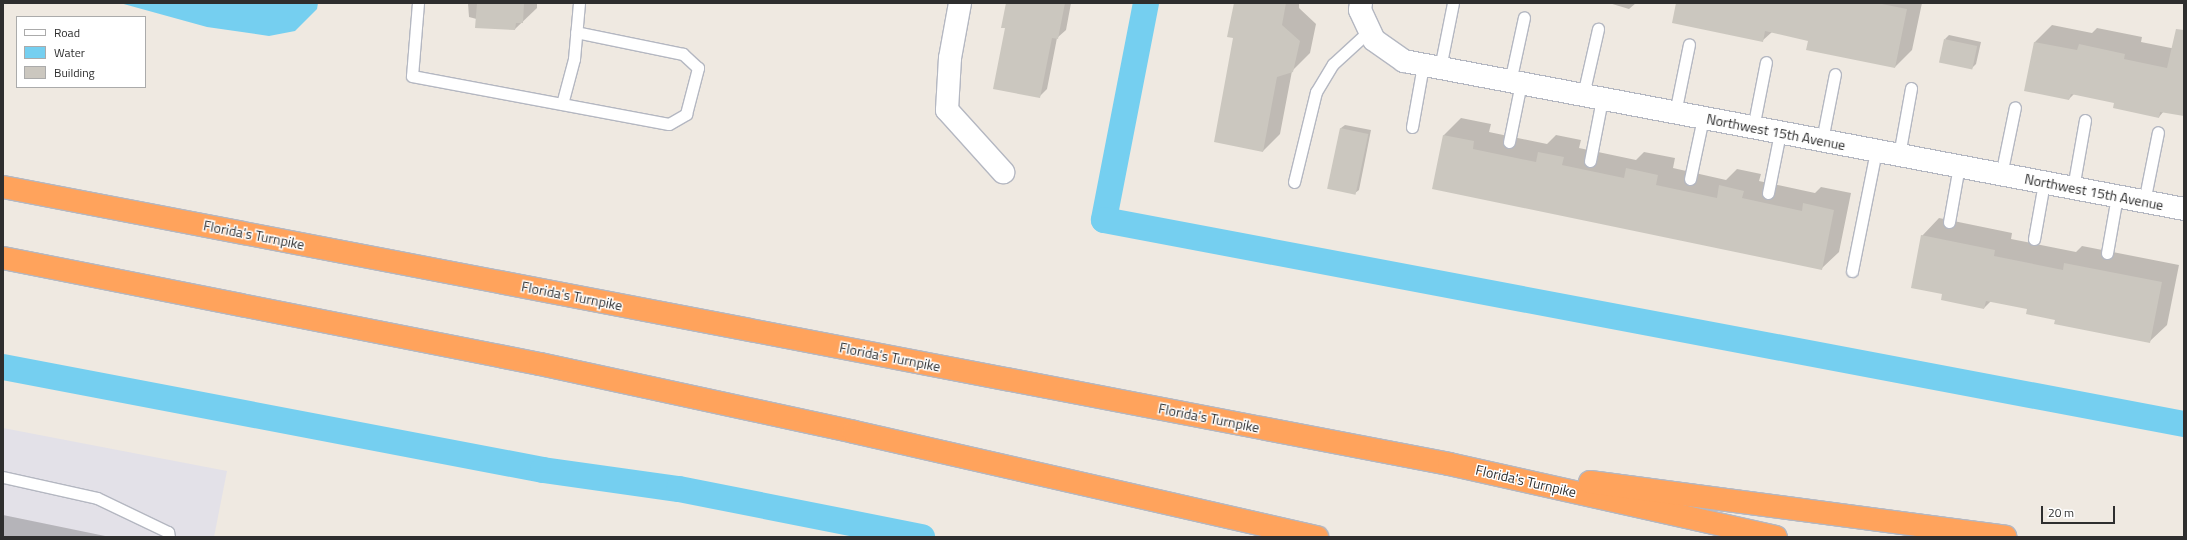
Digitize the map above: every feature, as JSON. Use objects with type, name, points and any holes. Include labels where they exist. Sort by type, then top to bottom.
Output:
[{"type":"highway","name":"Florida's Turnpike","points":[[3,187],[1449,464],[1776,537]]},
{"type":"highway","points":[[3,258],[548,366],[854,432],[1317,537]]},
{"type":"highway","points":[[1449,464],[2005,537]]},
{"type":"street","points":[[960,3],[950,58],[947,110],[1003,172]]},
{"type":"street","points":[[1362,3],[1360,10],[1372,36]]},
{"type":"street","name":"Northwest 15th Avenue","points":[[1372,36],[1404,61],[2184,209]]},
{"type":"lane","points":[[418,3],[412,76],[669,124],[686,114],[698,68],[683,54],[576,32]]},
{"type":"lane","points":[[562,104],[574,59],[579,3]]},
{"type":"lane","points":[[1412,128],[1454,3]]},
{"type":"lane","points":[[1509,142],[1524,17]]},
{"type":"lane","points":[[1590,161],[1598,29]]},
{"type":"lane","points":[[1294,182],[1316,92],[1333,64],[1372,36]]},
{"type":"lane","points":[[1675,113],[1689,44]]},
{"type":"lane","points":[[1753,128],[1766,62]]},
{"type":"lane","points":[[1822,140],[1836,74]]},
{"type":"lane","points":[[1899,155],[1911,88]]},
{"type":"lane","points":[[2001,175],[2015,106]]},
{"type":"lane","points":[[1690,179],[1703,118]]},
{"type":"lane","points":[[2073,188],[2085,120]]},
{"type":"lane","points":[[2144,202],[2158,132]]},
{"type":"lane","points":[[1768,193],[1780,133]]},
{"type":"lane","points":[[1852,271],[1876,151]]},
{"type":"lane","points":[[1949,222],[1959,166]]},
{"type":"lane","points":[[2034,238],[2044,183]]},
{"type":"lane","points":[[2107,253],[2117,196]]},
{"type":"lane","points":[[3,477],[97,498],[168,532],[169,537]]},
{"type":"shaded area","points":[[3,428],[227,471],[214,537],[3,537]]},
{"type":"water","points":[[120,3],[318,3],[317,9],[295,31],[269,36],[207,27]]},
{"type":"building","points":[[477,3],[524,3],[523,23],[516,23],[515,30],[475,28]]},
{"type":"building","points":[[1006,3],[1065,3],[1058,39],[1052,38],[1040,98],[993,89],[1005,28],[1001,28]]},
{"type":"building","points":[[1234,3],[1286,3],[1282,25],[1300,41],[1293,72],[1277,77],[1263,152],[1214,142],[1233,38],[1227,37]]},
{"type":"building","points":[[1676,3],[1877,3],[1907,9],[1895,68],[1806,50],[1808,41],[1765,31],[1763,42],[1672,23]]},
{"type":"building","points":[[2176,29],[2184,30],[2184,116],[2160,112],[2159,118],[2113,108],[2114,103],[2071,94],[2069,100],[2024,91],[2034,42],[2077,50],[2079,44],[2125,54],[2124,59],[2167,68]]},
{"type":"building","points":[[1944,39],[1977,46],[1972,70],[1939,62]]},
{"type":"building","points":[[1340,128],[1368,134],[1355,195],[1327,189]]},
{"type":"building","points":[[1443,135],[1474,141],[1473,149],[1536,162],[1538,152],[1564,157],[1562,165],[1624,178],[1626,168],[1658,175],[1656,185],[1717,198],[1719,185],[1744,191],[1742,198],[1802,211],[1803,203],[1834,210],[1822,270],[1432,189]]},
{"type":"building","points":[[1921,235],[1995,250],[1994,256],[2063,270],[2064,263],[2162,282],[2150,343],[2054,324],[2055,320],[2026,314],[2027,309],[1986,301],[1984,309],[1941,300],[1942,294],[1911,288]]},
{"type":"waterway","points":[[1146,3],[1104,220],[2184,424]]},
{"type":"waterway","points":[[3,367],[543,470],[679,489],[922,537]]}]
